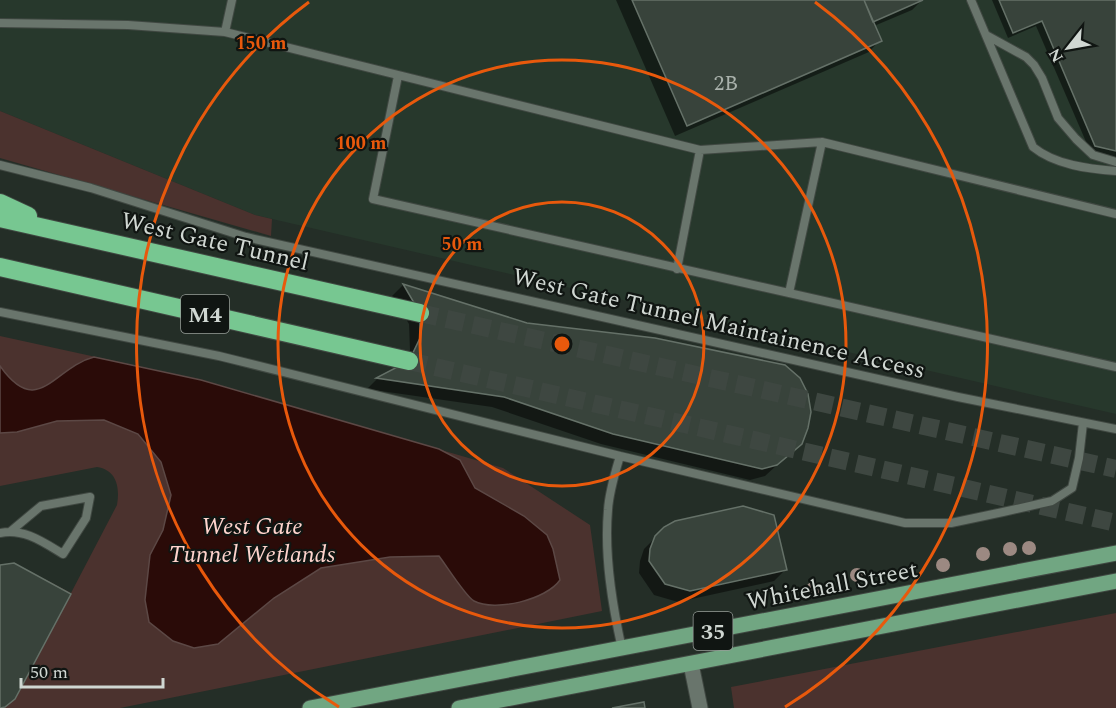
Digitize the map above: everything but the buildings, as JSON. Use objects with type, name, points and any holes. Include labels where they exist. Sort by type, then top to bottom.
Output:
[{"type":"highway","points":[[0,203],[57,229]]},
{"type":"highway","name":"West Gate Tunnel","points":[[0,218],[57,229],[420,313]]},
{"type":"highway","name":"M4","points":[[0,267],[410,361]]},
{"type":"main road","name":"Whitehall Street","points":[[310,708],[1116,553]]},
{"type":"main road","name":"35","points":[[459,708],[1116,581]]},
{"type":"main road","points":[[685,636],[691,664]]},
{"type":"street","points":[[691,664],[700,708]]},
{"type":"lane","points":[[225,33],[232,0]]},
{"type":"lane","points":[[971,0],[1033,147],[1042,155],[1090,170],[1116,171]]},
{"type":"lane","points":[[0,23],[128,25],[225,33],[700,150],[822,142],[1116,214]]},
{"type":"lane","points":[[986,35],[1026,57],[1034,65],[1041,78],[1058,118],[1093,154],[1116,162]]},
{"type":"lane","points":[[398,76],[373,199],[1116,367]]},
{"type":"lane","points":[[789,293],[822,142]]},
{"type":"lane","points":[[677,269],[700,150]]},
{"type":"lane","name":"West Gate Tunnel Maintainence Access","points":[[0,165],[91,188],[246,237],[935,392],[1116,429]]},
{"type":"lane","points":[[0,312],[219,356],[620,456],[905,523],[951,523],[1052,501],[1072,488],[1079,458],[1083,423]]},
{"type":"lane","points":[[620,456],[608,510],[608,556],[614,616],[622,649]]},
{"type":"lane","points":[[0,533],[11,531],[27,534],[63,554],[86,518],[90,497],[41,506],[11,531]]},
{"type":"shaded area","points":[[0,0],[1116,0],[1116,414],[255,215],[0,111]]},
{"type":"shaded area","points":[[94,357],[201,380],[439,449],[460,460],[475,488],[524,516],[547,535],[553,549],[560,580],[544,593],[520,602],[483,604],[470,598],[439,556],[390,557],[321,568],[274,598],[218,644],[194,648],[173,641],[149,622],[145,600],[150,555],[163,530],[171,495],[161,462],[138,434],[104,420],[57,421],[17,432],[0,433],[0,366],[13,382],[25,389],[36,390],[46,386],[80,362]]},
{"type":"green space","points":[[0,111],[255,215],[272,219],[271,236],[0,158]]},
{"type":"green space","name":"West Gate Tunnel Wetlands","points":[[0,336],[201,380],[503,468],[590,525],[602,611],[120,708],[0,708],[0,565],[14,563],[71,593],[117,505],[118,492],[113,476],[97,467],[0,486]]},
{"type":"green space","points":[[1116,613],[1116,708],[734,708],[731,687]]},
{"type":"tunnel","points":[[420,313],[1116,469]]},
{"type":"tunnel","points":[[409,361],[1116,523]]}]
